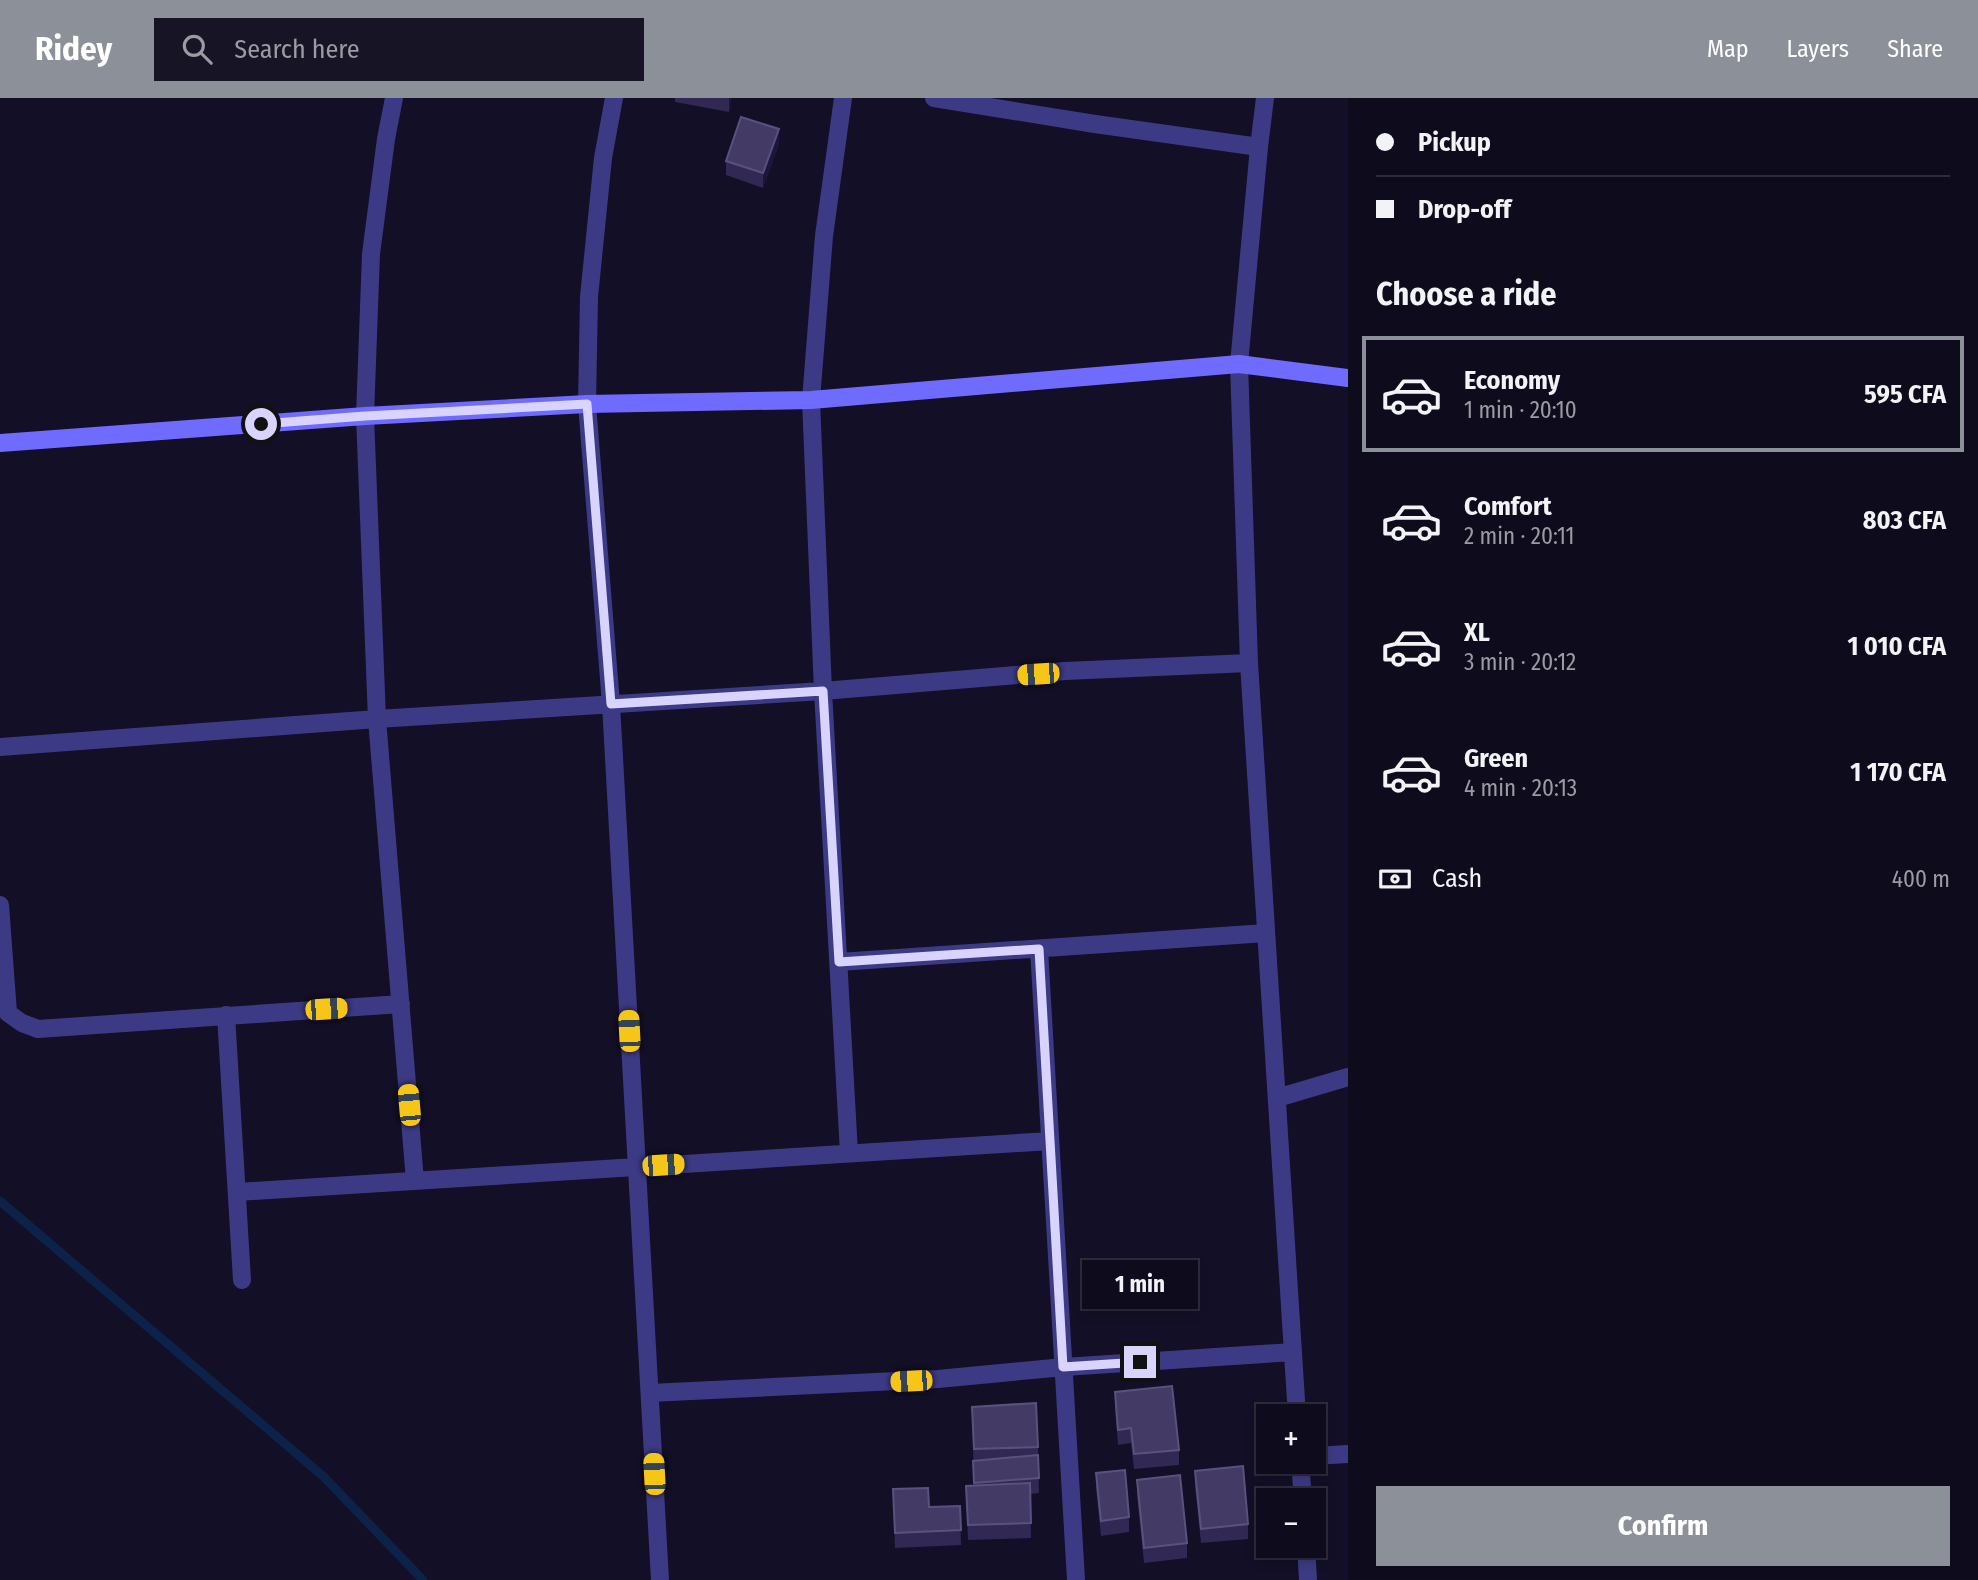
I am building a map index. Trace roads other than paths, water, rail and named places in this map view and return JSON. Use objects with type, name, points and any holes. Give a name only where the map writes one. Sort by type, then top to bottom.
[{"type":"main road","points":[[0,443],[365,416],[587,404],[811,400],[1238,364],[1348,378]]},
{"type":"street","points":[[394,98],[371,254],[365,416],[377,719],[415,1181]]},
{"type":"street","points":[[614,98],[603,158],[589,297],[587,404],[611,704],[660,1580]]},
{"type":"street","points":[[843,98],[824,236],[811,400],[823,691],[849,1153]]},
{"type":"street","points":[[934,98],[1259,147]]},
{"type":"street","points":[[1265,98],[1238,364],[1248,663],[1296,1404]]},
{"type":"street","points":[[0,747],[377,719],[823,691],[1065,671],[1248,663]]},
{"type":"street","points":[[0,905],[8,1013],[22,1023],[38,1029],[401,1004]]},
{"type":"street","points":[[839,962],[1266,933]]},
{"type":"street","points":[[1039,949],[1076,1580]]},
{"type":"street","points":[[226,1015],[242,1280]]},
{"type":"street","points":[[1277,1098],[1348,1077]]},
{"type":"street","points":[[237,1192],[1050,1141]]},
{"type":"street","points":[[650,1394],[937,1379],[1063,1367],[1293,1352]]},
{"type":"street","points":[[1326,1455],[1348,1454]]},
{"type":"street","points":[[1307,1558],[1308,1580]]},
{"type":"waterway","points":[[0,1201],[324,1477],[423,1580]]}]
